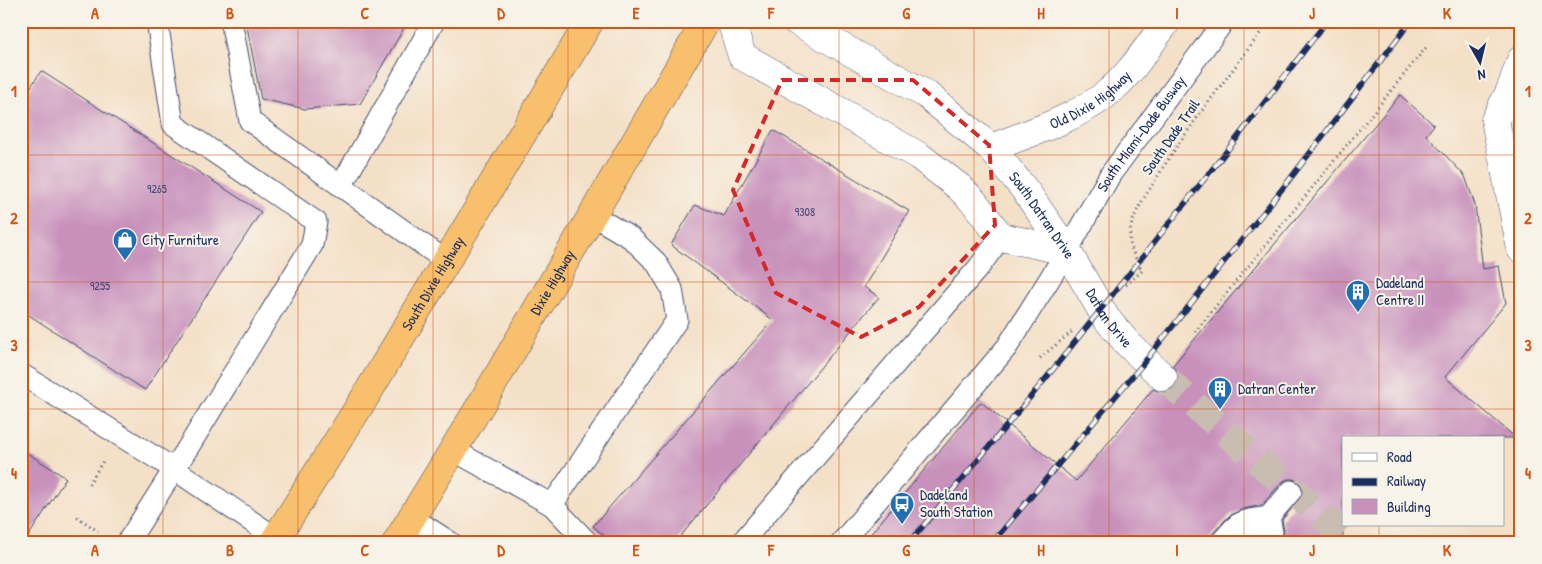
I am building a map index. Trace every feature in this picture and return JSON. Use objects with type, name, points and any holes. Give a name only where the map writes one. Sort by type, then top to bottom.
[{"type":"highway","name":"South Dixie Highway","points":[[274,541],[367,394],[590,21]]},
{"type":"highway","name":"Dixie Highway","points":[[396,543],[453,450],[706,21]]},
{"type":"street","points":[[731,21],[742,56],[919,156],[974,202],[1001,237]]},
{"type":"street","name":"South Datran Drive","points":[[796,21],[927,95],[991,148],[1025,190],[1067,251]]},
{"type":"street","name":"Old Dixie Highway","points":[[991,148],[1082,111],[1107,94],[1126,74],[1167,21]]},
{"type":"street","points":[[1521,60],[1516,96],[1495,120],[1521,249]]},
{"type":"street","name":"South Datran Drive","points":[[1001,237],[1067,251]]},
{"type":"street","name":"Datran Drive","points":[[1067,251],[1106,318],[1128,344],[1163,377]]},
{"type":"lane","points":[[128,543],[312,245],[316,222],[173,124],[157,21]]},
{"type":"lane","points":[[232,21],[250,121],[446,261]]},
{"type":"lane","points":[[342,186],[434,21]]},
{"type":"lane","name":"South Miami-Dade Busway","points":[[841,543],[1007,347],[1067,251],[1110,175],[1224,21]]},
{"type":"lane","points":[[552,505],[677,320],[672,289],[656,262],[631,238],[592,215]]},
{"type":"lane","points":[[741,543],[966,282],[1001,237]]},
{"type":"lane","points":[[21,374],[174,469],[274,541]]},
{"type":"lane","points":[[453,450],[552,505],[588,543]]},
{"type":"lane","points":[[1246,543],[1291,491]]},
{"type":"lane","points":[[411,517],[452,543]]},
{"type":"lane","points":[[1221,543],[1236,524],[1269,517]]},
{"type":"lane","points":[[1269,517],[1272,532],[1269,543]]},
{"type":"path","name":"South Dade Trail","points":[[1137,275],[1142,271],[1130,246],[1130,232],[1140,204],[1175,148],[1269,21]]},
{"type":"path","points":[[1195,332],[1428,45]]},
{"type":"path","points":[[89,484],[107,455]]},
{"type":"path","points":[[77,517],[104,536]]},
{"type":"highlighted area","points":[[782,80],[913,80],[989,145],[995,225],[919,307],[861,337],[776,293],[733,190]]},
{"type":"building","points":[[246,21],[408,21],[360,104],[305,109],[261,99]]},
{"type":"building","name":"City Furniture","points":[[41,71],[261,212],[145,390],[21,310],[21,102]]},
{"type":"building","points":[[1400,95],[1434,125],[1426,135],[1465,176],[1475,205],[1483,269],[1499,266],[1506,303],[1445,377],[1516,438],[1504,438],[1504,436],[1342,436],[1343,543],[1282,543],[1284,530],[1282,520],[1303,493],[1303,487],[1300,482],[1287,479],[1282,482],[1262,505],[1243,509],[1230,515],[1211,535],[1209,543],[863,543],[981,402],[1076,481],[1153,389],[1167,392],[1175,387],[1178,373],[1173,365]]},
{"type":"building","points":[[773,130],[909,211],[864,287],[879,297],[675,543],[613,543],[593,526],[773,320],[671,245],[695,205],[724,216]]},
{"type":"building","points":[[21,449],[66,478],[24,543],[21,543]]},
{"type":"tunnel","points":[[1163,377],[1352,543]]},
{"type":"railway","points":[[909,543],[1047,377],[1237,138],[1327,21]]},
{"type":"railway","points":[[992,543],[1142,365],[1290,179],[1411,21]]},
{"type":"place","name":"City Furniture","points":[[125,261]]},
{"type":"place","name":"Dadeland Centre II","points":[[1358,313]]},
{"type":"place","name":"Datran Center","points":[[1220,410]]},
{"type":"place","name":"Dadeland South Station","points":[[902,525]]}]
